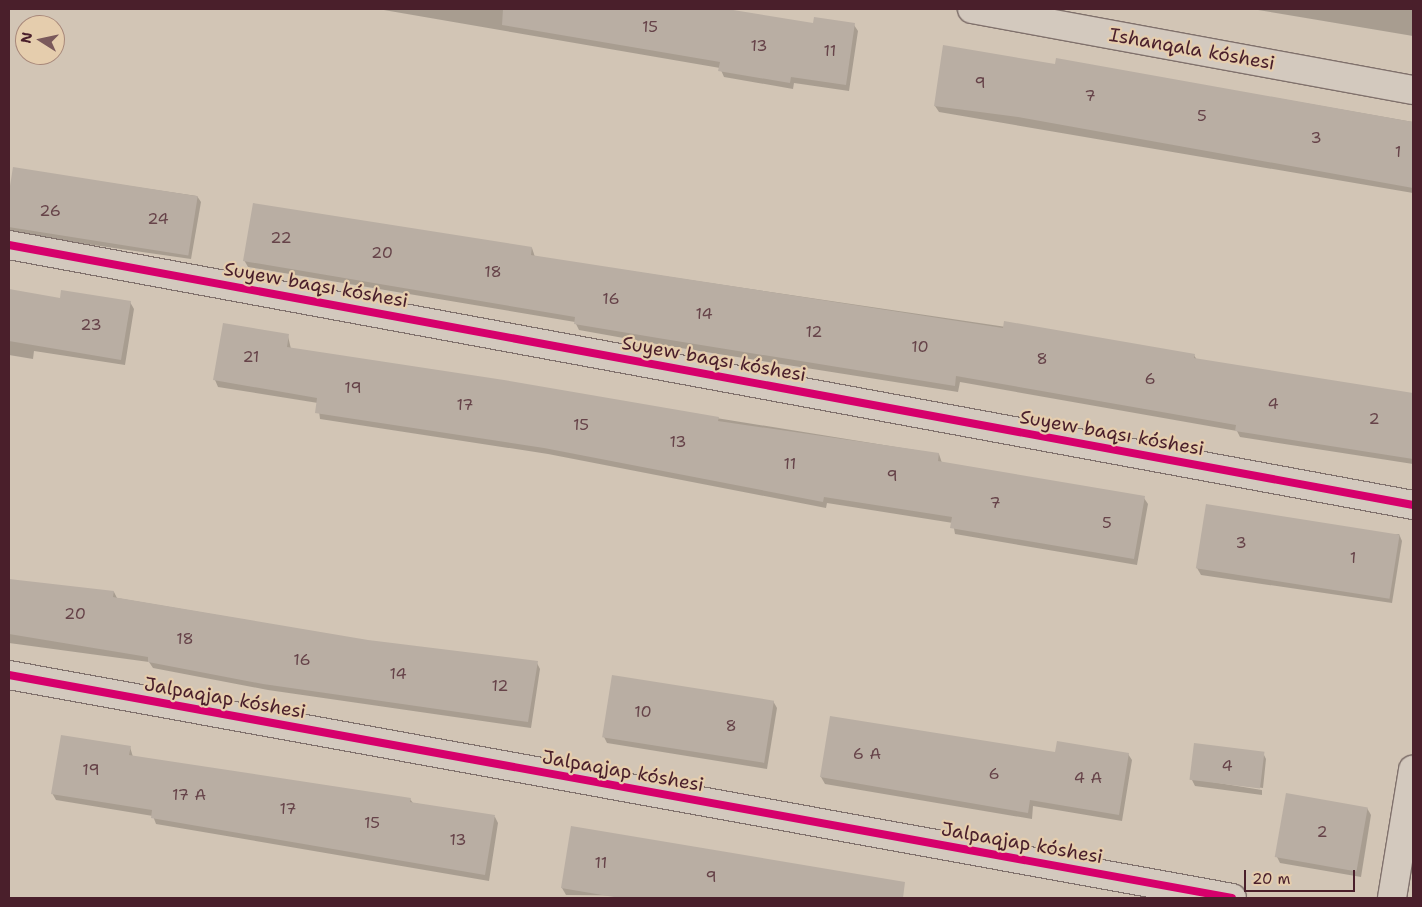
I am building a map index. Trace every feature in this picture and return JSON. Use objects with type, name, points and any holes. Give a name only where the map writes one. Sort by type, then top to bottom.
[{"type":"street","name":"Ishanqala kóshesi","points":[[972,9],[1413,90]]},
{"type":"street","name":"Suyew baqsı kóshesi","points":[[9,245],[1413,505]]},
{"type":"street","name":"Jalpaqjap kóshesi","points":[[9,675],[1232,898]]},
{"type":"street","points":[[1392,898],[1413,770]]},
{"type":"building","points":[[503,9],[727,9],[813,23],[814,17],[855,23],[846,85],[791,77],[790,83],[718,71],[720,62],[502,25]]},
{"type":"building","points":[[943,45],[1055,64],[1056,58],[1413,122],[1413,188],[1018,117],[934,106]]},
{"type":"building","points":[[13,167],[198,196],[188,256],[9,227],[9,192]]},
{"type":"building","points":[[253,203],[532,247],[531,255],[1003,328],[1004,321],[1195,354],[1194,358],[1413,393],[1413,459],[1235,431],[1236,425],[956,376],[955,386],[574,324],[575,317],[243,261]]},
{"type":"building","points":[[9,289],[60,298],[61,290],[131,301],[121,360],[9,341]]},
{"type":"building","points":[[223,323],[289,334],[287,347],[504,380],[719,417],[718,421],[939,453],[938,461],[1145,496],[1134,559],[950,528],[952,517],[824,497],[823,502],[544,448],[315,413],[317,398],[213,380]]},
{"type":"building","points":[[1206,504],[1400,535],[1389,599],[1196,568]]},
{"type":"building","points":[[9,579],[114,591],[113,597],[368,640],[538,661],[528,722],[263,684],[148,662],[148,657],[9,634]]},
{"type":"building","points":[[612,675],[774,701],[764,763],[602,737]]},
{"type":"building","points":[[830,716],[1055,752],[1057,741],[1129,753],[1119,815],[1030,800],[1028,813],[820,777]]},
{"type":"building","points":[[61,735],[131,746],[129,755],[411,798],[410,802],[495,815],[485,875],[151,818],[152,810],[51,794]]},
{"type":"building","points":[[1194,743],[1264,752],[1260,788],[1189,780]]},
{"type":"building","points":[[1286,793],[1368,807],[1356,871],[1275,857]]},
{"type":"building","points":[[571,826],[905,882],[903,898],[620,898],[561,888]]},
{"type":"cycle path","points":[[9,245],[1413,505]]},
{"type":"cycle path","points":[[9,675],[1232,898]]}]
